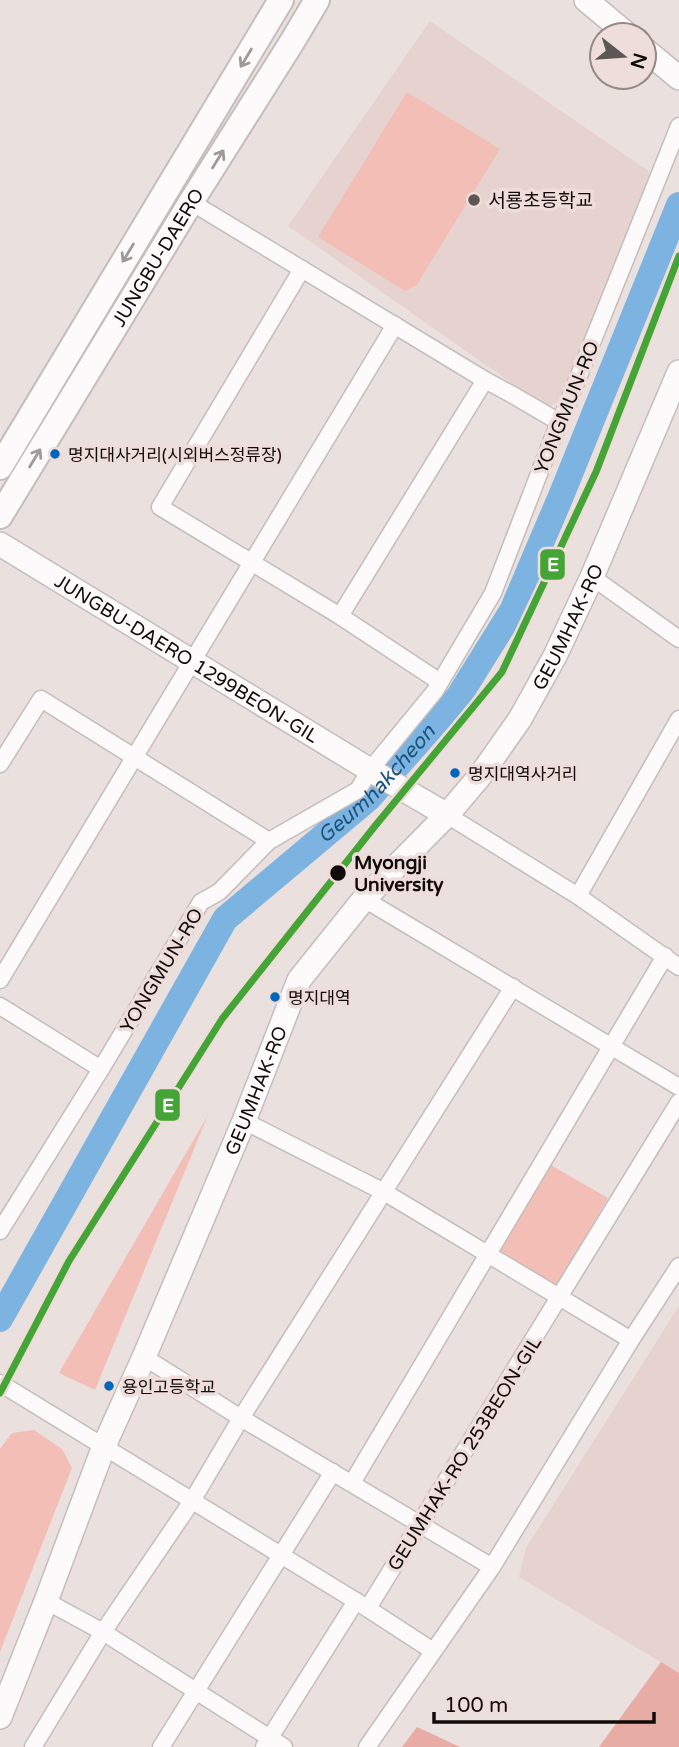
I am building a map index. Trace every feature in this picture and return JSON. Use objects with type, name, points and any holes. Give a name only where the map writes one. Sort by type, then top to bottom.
[{"type":"main road","name":"JUNGBU-DAERO","points":[[0,467],[281,0]]},
{"type":"main road","name":"JUNGBU-DAERO","points":[[0,516],[317,0]]},
{"type":"main road","points":[[586,0],[611,21]]},
{"type":"main road","points":[[658,61],[679,78]]},
{"type":"main road","name":"GEUMHAK-RO","points":[[0,1717],[104,1446],[244,1121],[299,980],[438,810],[481,776],[520,719],[555,656],[592,577],[679,372]]},
{"type":"main road","name":"JUNGBU-DAERO 1299BEON-GIL","points":[[0,544],[438,810]]},
{"type":"street","name":"YONGMUN-RO","points":[[0,1231],[201,902],[219,892],[270,841],[358,790],[435,691],[493,593],[679,126]]},
{"type":"street","points":[[191,202],[559,422]]},
{"type":"street","points":[[302,269],[160,507],[340,616],[440,682]]},
{"type":"street","points":[[0,980],[395,325]]},
{"type":"street","points":[[340,616],[485,380]]},
{"type":"street","points":[[592,577],[679,639]]},
{"type":"street","points":[[0,764],[41,699],[270,841]]},
{"type":"street","points":[[578,896],[679,719]]},
{"type":"street","points":[[438,810],[578,896],[679,967]]},
{"type":"street","points":[[363,899],[679,1087]]},
{"type":"street","points":[[352,1483],[665,957]]},
{"type":"street","points":[[33,1747],[103,1632],[192,1501],[241,1418],[513,987]]},
{"type":"street","points":[[0,1006],[101,1069]]},
{"type":"street","name":"GEUMHAK-RO 253BEON-GIL","points":[[267,1742],[420,1524],[679,1102]]},
{"type":"street","points":[[244,1121],[384,1192],[631,1340]]},
{"type":"street","points":[[368,1747],[492,1567],[679,1266]]},
{"type":"street","points":[[144,1357],[241,1418],[492,1567]]},
{"type":"street","points":[[0,1383],[433,1651]]},
{"type":"street","points":[[161,1747],[333,1472]]},
{"type":"street","points":[[46,1601],[103,1632],[196,1691],[267,1742],[285,1747]]},
{"type":"shaded area","name":"서룡초등학교","points":[[430,21],[653,174],[563,399],[547,408],[288,226]]},
{"type":"shaded area","points":[[407,92],[500,149],[416,286],[405,291],[318,237]]},
{"type":"shaded area","points":[[208,1115],[95,1390],[59,1373]]},
{"type":"shaded area","points":[[549,1164],[608,1198],[557,1287],[498,1253]]},
{"type":"shaded area","points":[[679,1306],[679,1673],[519,1577],[526,1548]]},
{"type":"shaded area","points":[[34,1430],[62,1449],[72,1468],[0,1652],[0,1449],[12,1433]]},
{"type":"shaded area","points":[[661,1662],[679,1673],[679,1747],[599,1747]]},
{"type":"shaded area","points":[[417,1727],[460,1747],[402,1747]]},
{"type":"waterway","name":"Geumhakcheon","points":[[0,1319],[225,919],[369,798],[459,696],[512,611],[679,205]]},
{"type":"transit line","name":"E","points":[[0,1393],[69,1261],[222,1019],[375,826],[502,672],[596,472],[679,256]]},
{"type":"place","name":"서룡초등학교","points":[[474,200]]},
{"type":"place","name":"명지대사거리(시외버스정류장)","points":[[55,454]]},
{"type":"place","name":"명지대역사거리","points":[[455,773]]},
{"type":"place","name":"Myongji University","points":[[338,873]]},
{"type":"place","name":"명지대역","points":[[275,997]]},
{"type":"place","name":"용인고등학교","points":[[109,1386]]}]
